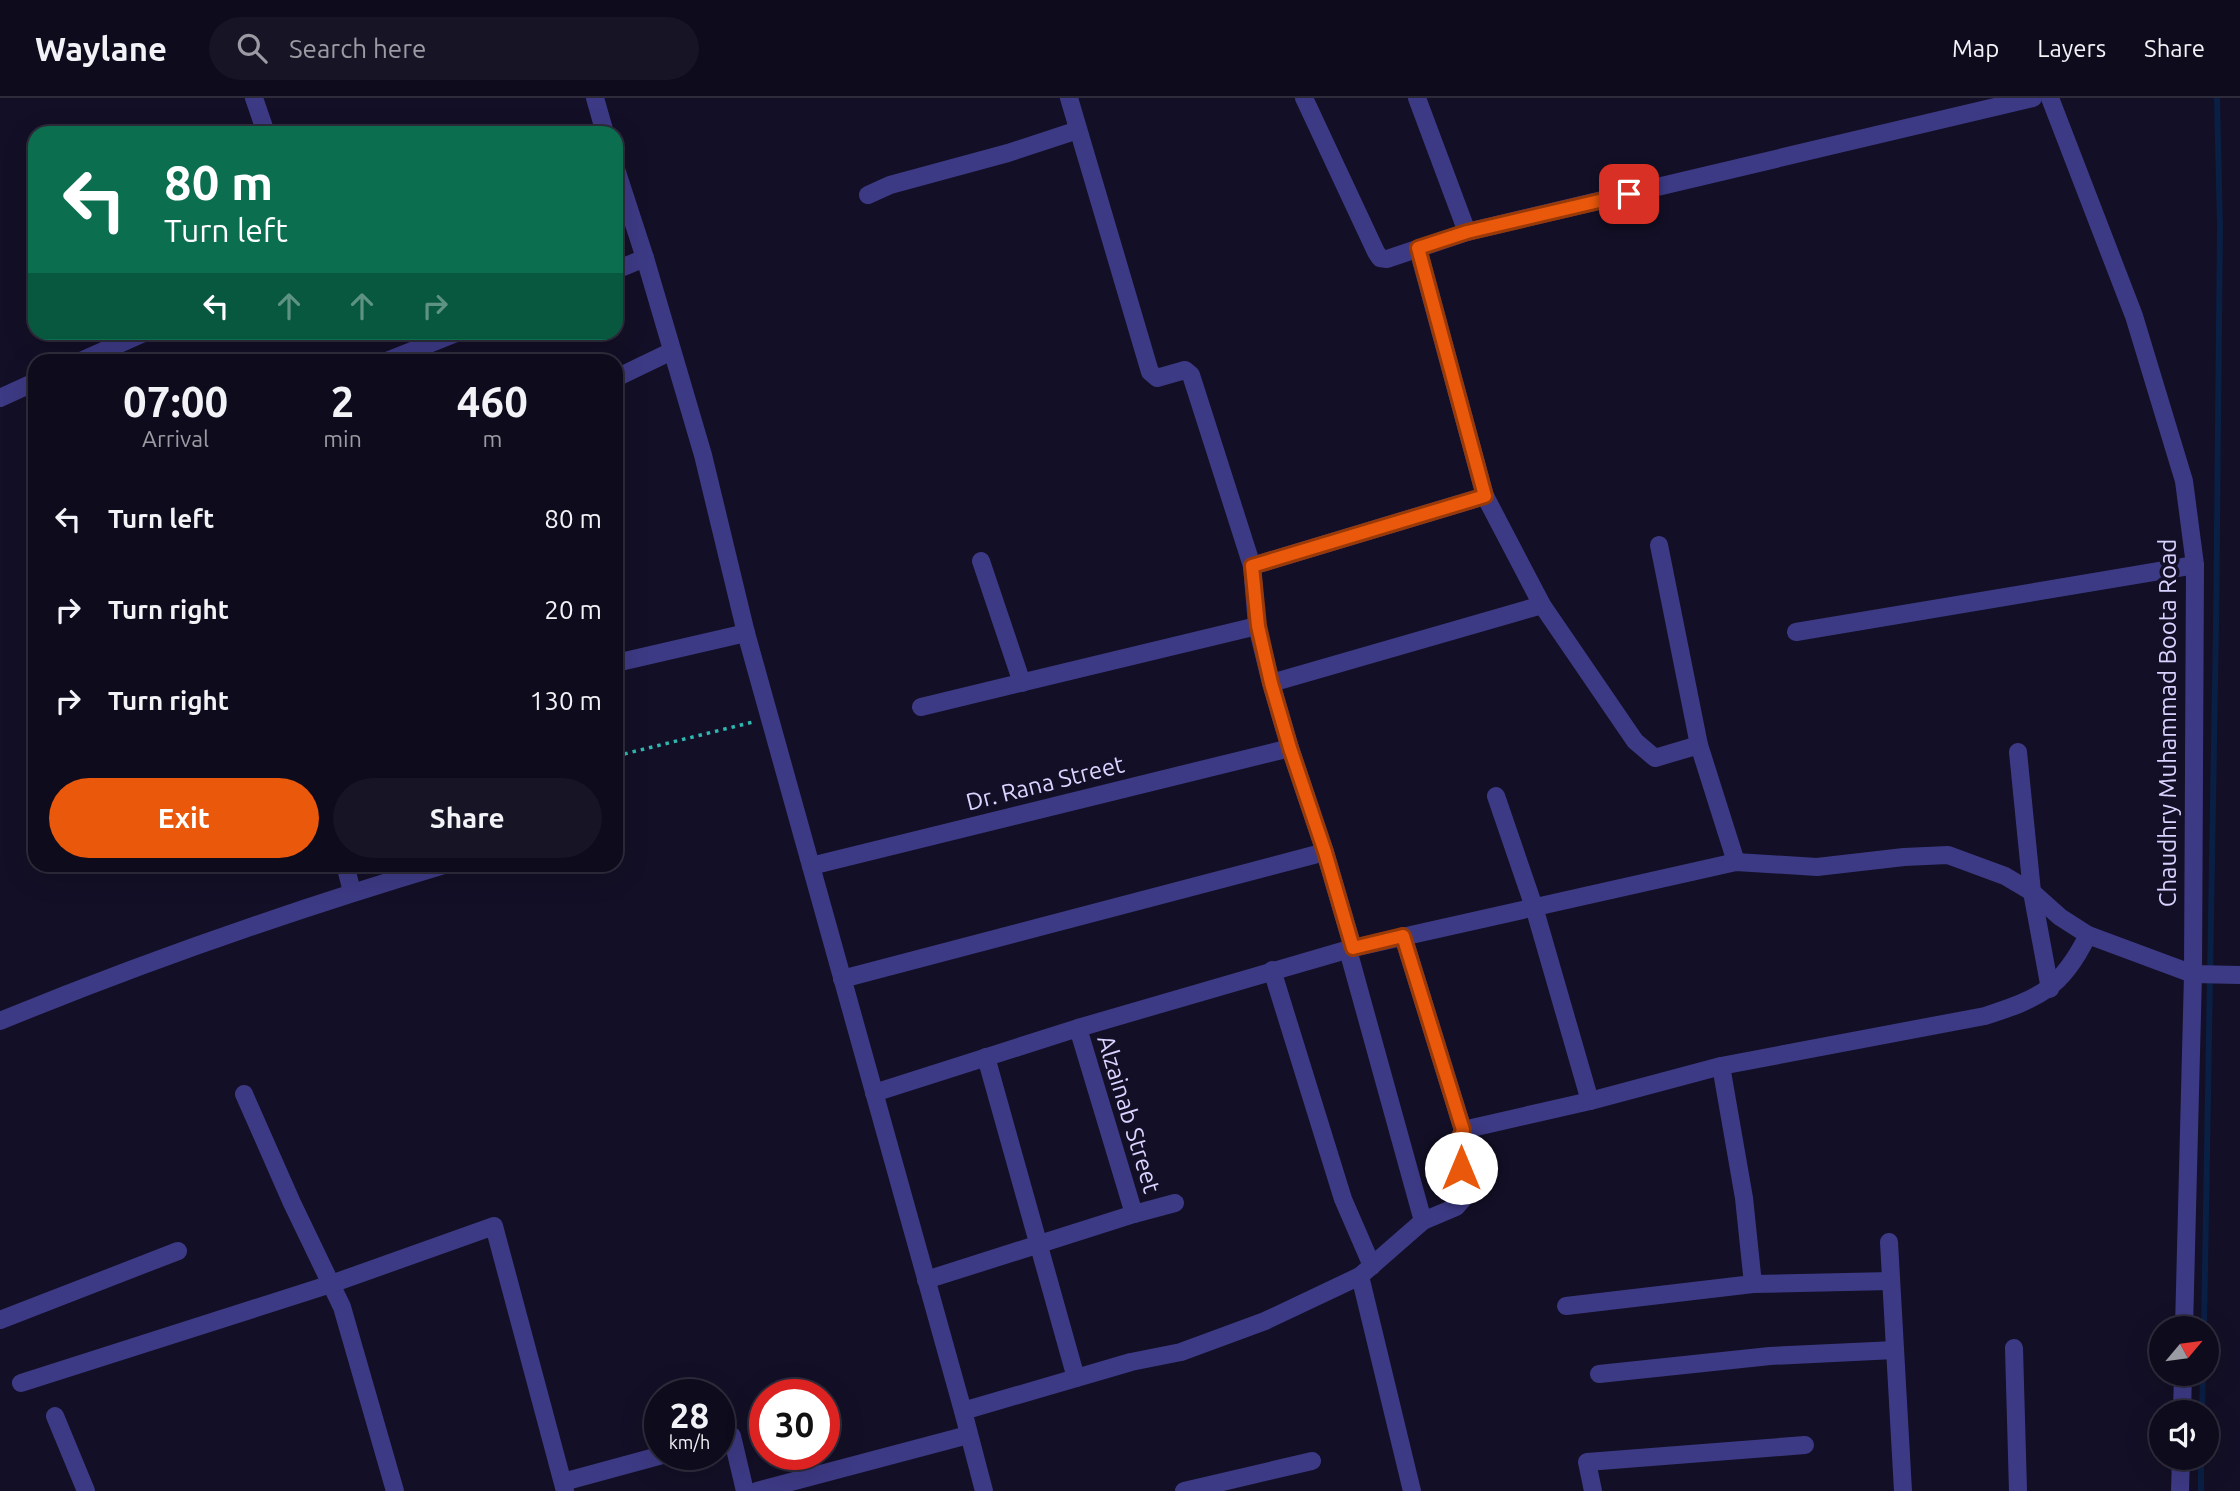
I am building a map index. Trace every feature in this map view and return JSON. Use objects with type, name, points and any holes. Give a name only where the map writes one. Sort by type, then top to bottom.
[{"type":"street","points":[[254,98],[264,126]]},
{"type":"street","points":[[595,98],[603,126]]},
{"type":"street","points":[[1069,98],[1150,372],[1157,379],[1185,370],[1191,375],[1252,566],[1258,626],[1271,683],[1325,852],[1423,1221]]},
{"type":"street","points":[[1304,98],[1376,252],[1380,258],[1387,259],[1467,232],[2033,98]]},
{"type":"street","points":[[1417,98],[1467,232]]},
{"type":"street","name":"Chaudhry Muhammad Boota Road","points":[[2050,98],[2134,316],[2184,481],[2195,565],[2193,974],[2184,1316]]},
{"type":"street","points":[[868,195],[890,185],[1008,153],[1077,130]]},
{"type":"street","points":[[623,190],[703,455],[746,633],[984,1491]]},
{"type":"street","points":[[1418,248],[1485,496],[1542,605],[1635,741],[1655,758],[1699,745]]},
{"type":"street","points":[[623,267],[645,258]]},
{"type":"street","points":[[96,354],[128,340]]},
{"type":"street","points":[[404,354],[439,340]]},
{"type":"street","points":[[623,375],[672,351]]},
{"type":"street","points":[[0,398],[28,385]]},
{"type":"street","points":[[1252,566],[1485,496]]},
{"type":"street","points":[[1659,545],[1699,745],[1737,862]]},
{"type":"street","points":[[981,561],[1022,683]]},
{"type":"street","points":[[1796,632],[2195,565]]},
{"type":"street","points":[[1271,683],[1542,605]]},
{"type":"street","points":[[921,707],[1258,626]]},
{"type":"street","points":[[623,661],[746,633]]},
{"type":"street","name":"Dr. Rana Street","points":[[811,866],[1290,748]]},
{"type":"street","points":[[2018,752],[2032,892],[2050,989]]},
{"type":"street","points":[[1496,796],[1534,907],[1590,1101]]},
{"type":"street","points":[[842,979],[1325,852]]},
{"type":"street","points":[[874,1094],[1078,1028],[1350,949],[1737,862],[1817,867],[1948,855],[2005,876],[2032,892],[2060,917],[2088,935],[2193,974],[2235,974]]},
{"type":"street","points":[[347,872],[352,892]]},
{"type":"street","points":[[0,1021],[182,952],[352,892],[420,872]]},
{"type":"street","points":[[1463,1130],[1590,1101],[1721,1066],[1985,1016],[2022,1004],[2050,989],[2075,962],[2088,935]]},
{"type":"street","points":[[963,1411],[1131,1362],[1181,1352],[1265,1321],[1366,1271],[1423,1221],[1456,1207],[1463,1199],[1460,1137],[1463,1130],[1403,936]]},
{"type":"street","points":[[1272,970],[1366,1271],[1412,1491]]},
{"type":"street","name":"Alzainab Street","points":[[1078,1028],[1134,1214]]},
{"type":"street","points":[[986,1057],[1076,1378]]},
{"type":"street","points":[[1721,1066],[1744,1198],[1753,1284]]},
{"type":"street","points":[[244,1094],[342,1307],[395,1491]]},
{"type":"street","points":[[926,1280],[1175,1203]]},
{"type":"street","points":[[21,1383],[331,1284],[494,1226],[564,1487],[644,1461]]},
{"type":"street","points":[[1889,1242],[1903,1491]]},
{"type":"street","points":[[0,1320],[178,1251]]},
{"type":"street","points":[[1566,1306],[1753,1284],[1891,1281]]},
{"type":"street","points":[[2014,1348],[2018,1491]]},
{"type":"street","points":[[1599,1374],[1770,1356],[1895,1350]]},
{"type":"street","points":[[55,1416],[86,1491]]},
{"type":"street","points":[[757,1491],[792,1486],[968,1435]]},
{"type":"street","points":[[1593,1491],[1587,1462],[1805,1445]]},
{"type":"street","points":[[735,1449],[745,1491]]},
{"type":"street","points":[[1184,1491],[1312,1461]]},
{"type":"street","points":[[2180,1491],[2181,1470]]},
{"type":"path","points":[[623,754],[770,718]]},
{"type":"waterway","points":[[2204,1316],[2216,627],[2220,227],[2217,98]]},
{"type":"waterway","points":[[2202,1400],[2203,1386]]},
{"type":"waterway","points":[[2201,1470],[2201,1491]]},
{"type":"route","points":[[1461,1168],[1460,1137],[1463,1130],[1403,936],[1353,948],[1271,683],[1258,626],[1252,566],[1485,496],[1418,248],[1467,232],[1629,194]]}]
